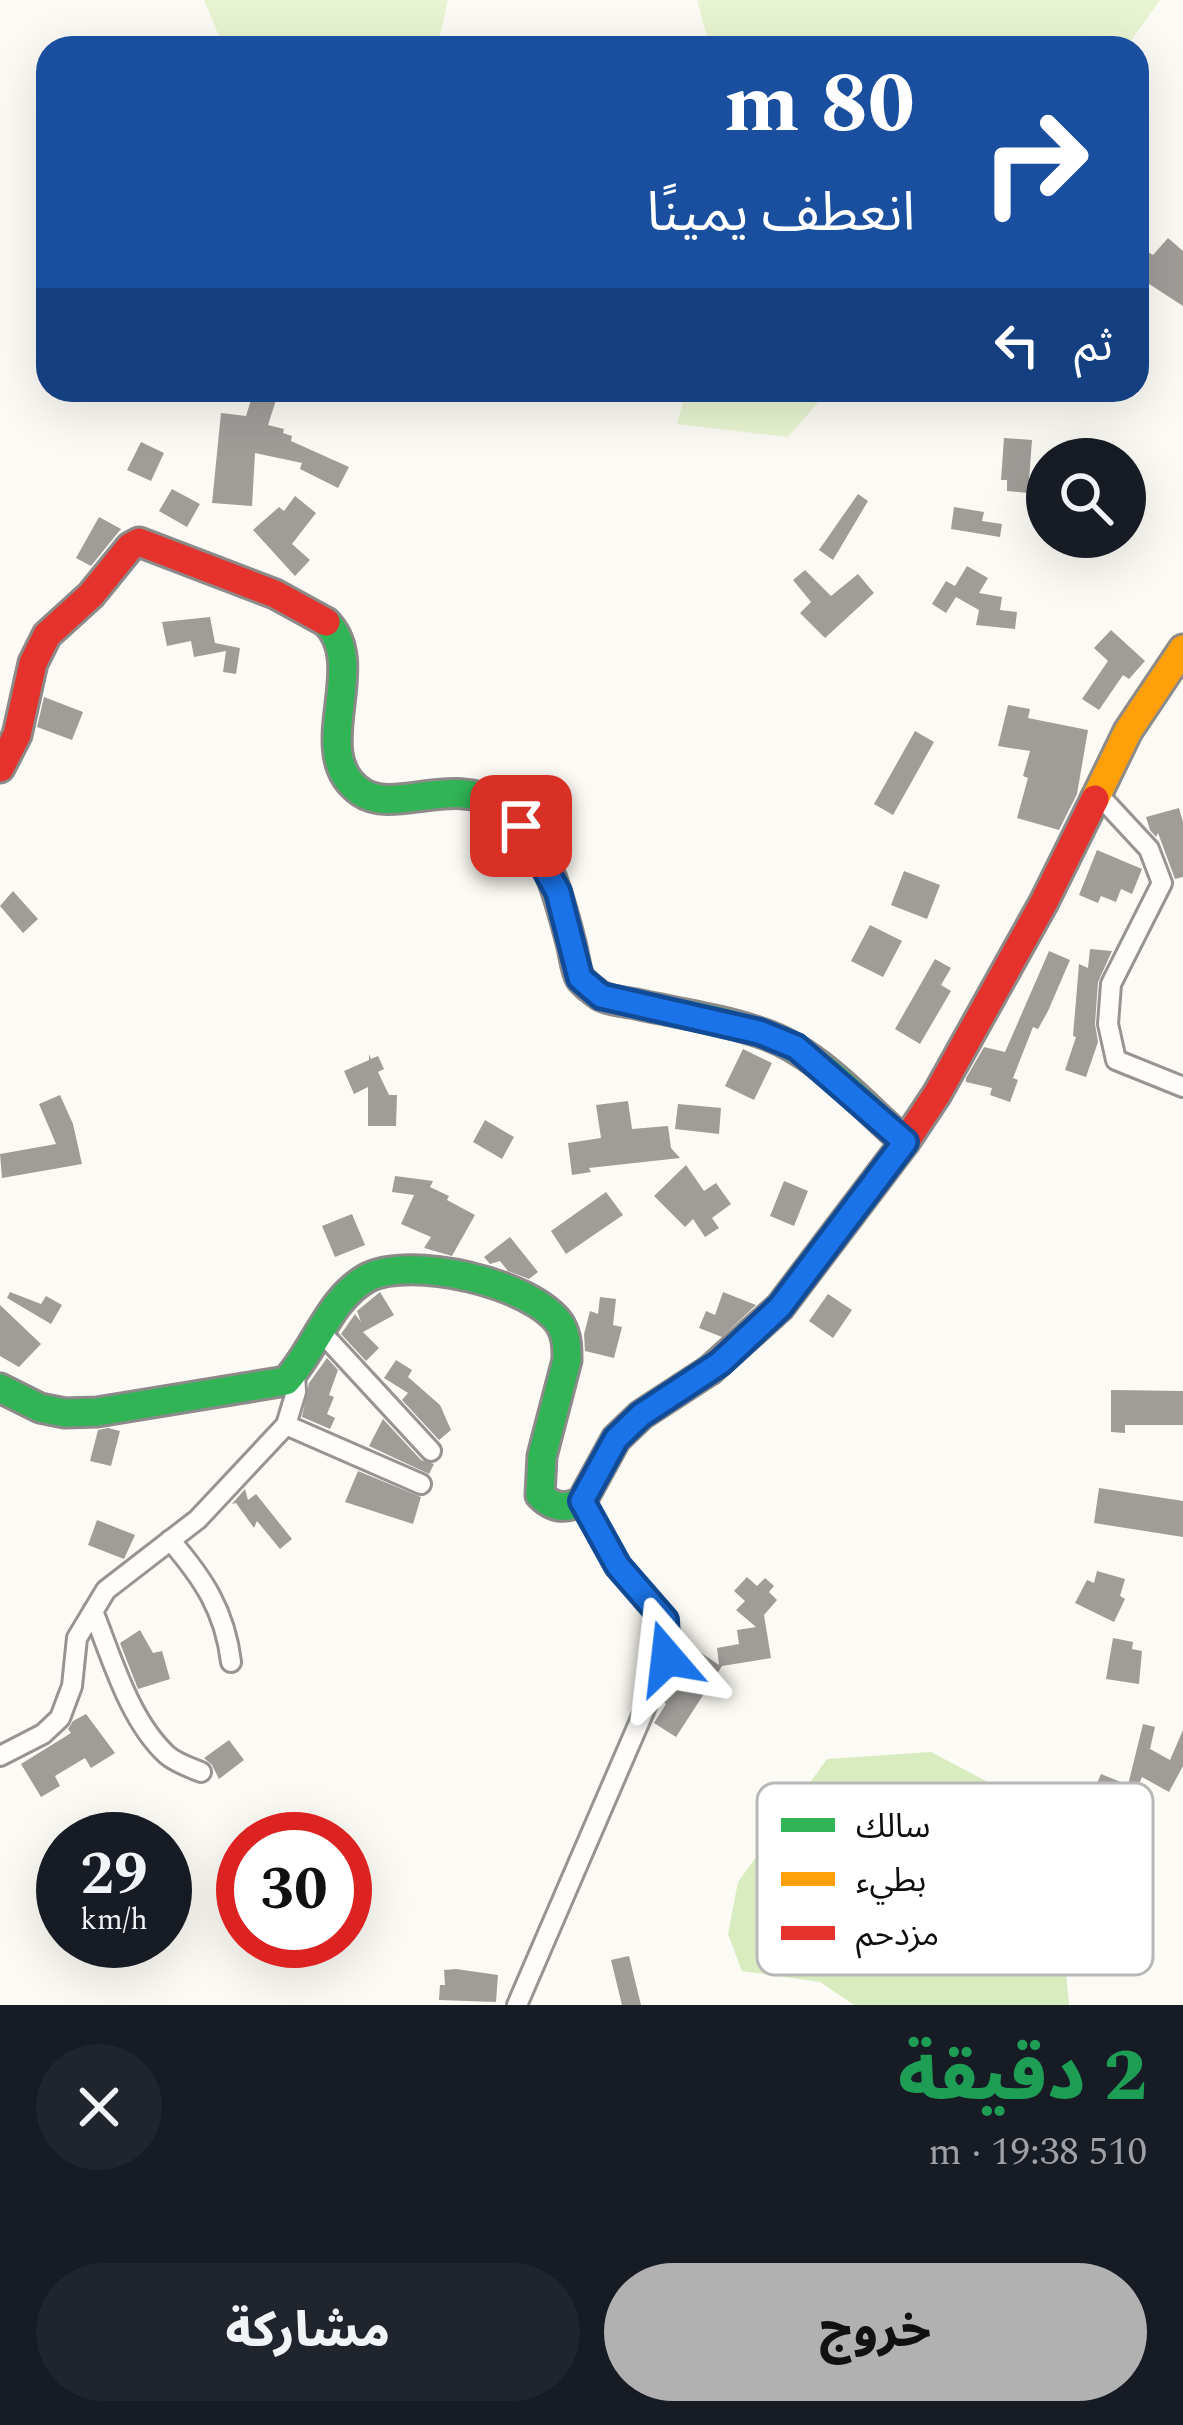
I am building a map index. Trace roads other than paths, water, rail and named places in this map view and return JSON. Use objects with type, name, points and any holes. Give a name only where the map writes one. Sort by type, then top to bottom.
[{"type":"street","points":[[0,768],[16,735],[33,663],[46,635],[91,596],[130,547],[140,542],[150,545],[314,610],[340,640],[340,755],[346,776],[359,791],[377,797],[450,791],[502,806],[540,854],[558,892],[580,978],[587,987],[601,996],[759,1032],[796,1047],[905,1142]]},
{"type":"street","points":[[0,1388],[40,1408],[64,1413],[97,1412],[286,1381],[305,1364],[351,1290],[374,1274],[434,1269],[541,1304],[559,1318],[567,1337],[566,1362],[543,1450],[540,1495],[561,1509],[582,1501],[616,1439],[641,1415],[720,1363],[780,1307],[905,1142],[937,1094],[1044,902],[1128,731],[1183,649]]},
{"type":"street","points":[[1096,793],[1149,849],[1162,883],[1111,984],[1108,1024],[1116,1060],[1183,1087]]},
{"type":"street","points":[[322,1333],[431,1450]]},
{"type":"street","points":[[0,1756],[43,1734],[60,1718],[72,1686],[77,1638],[106,1590],[198,1519],[286,1425],[296,1392],[295,1373]]},
{"type":"street","points":[[286,1425],[421,1484]]},
{"type":"street","points":[[517,2005],[667,1658],[665,1620],[618,1566],[582,1501]]},
{"type":"street","points":[[170,1540],[218,1606],[231,1662]]},
{"type":"street","points":[[93,1612],[130,1701],[155,1742],[170,1759],[201,1772]]}]
